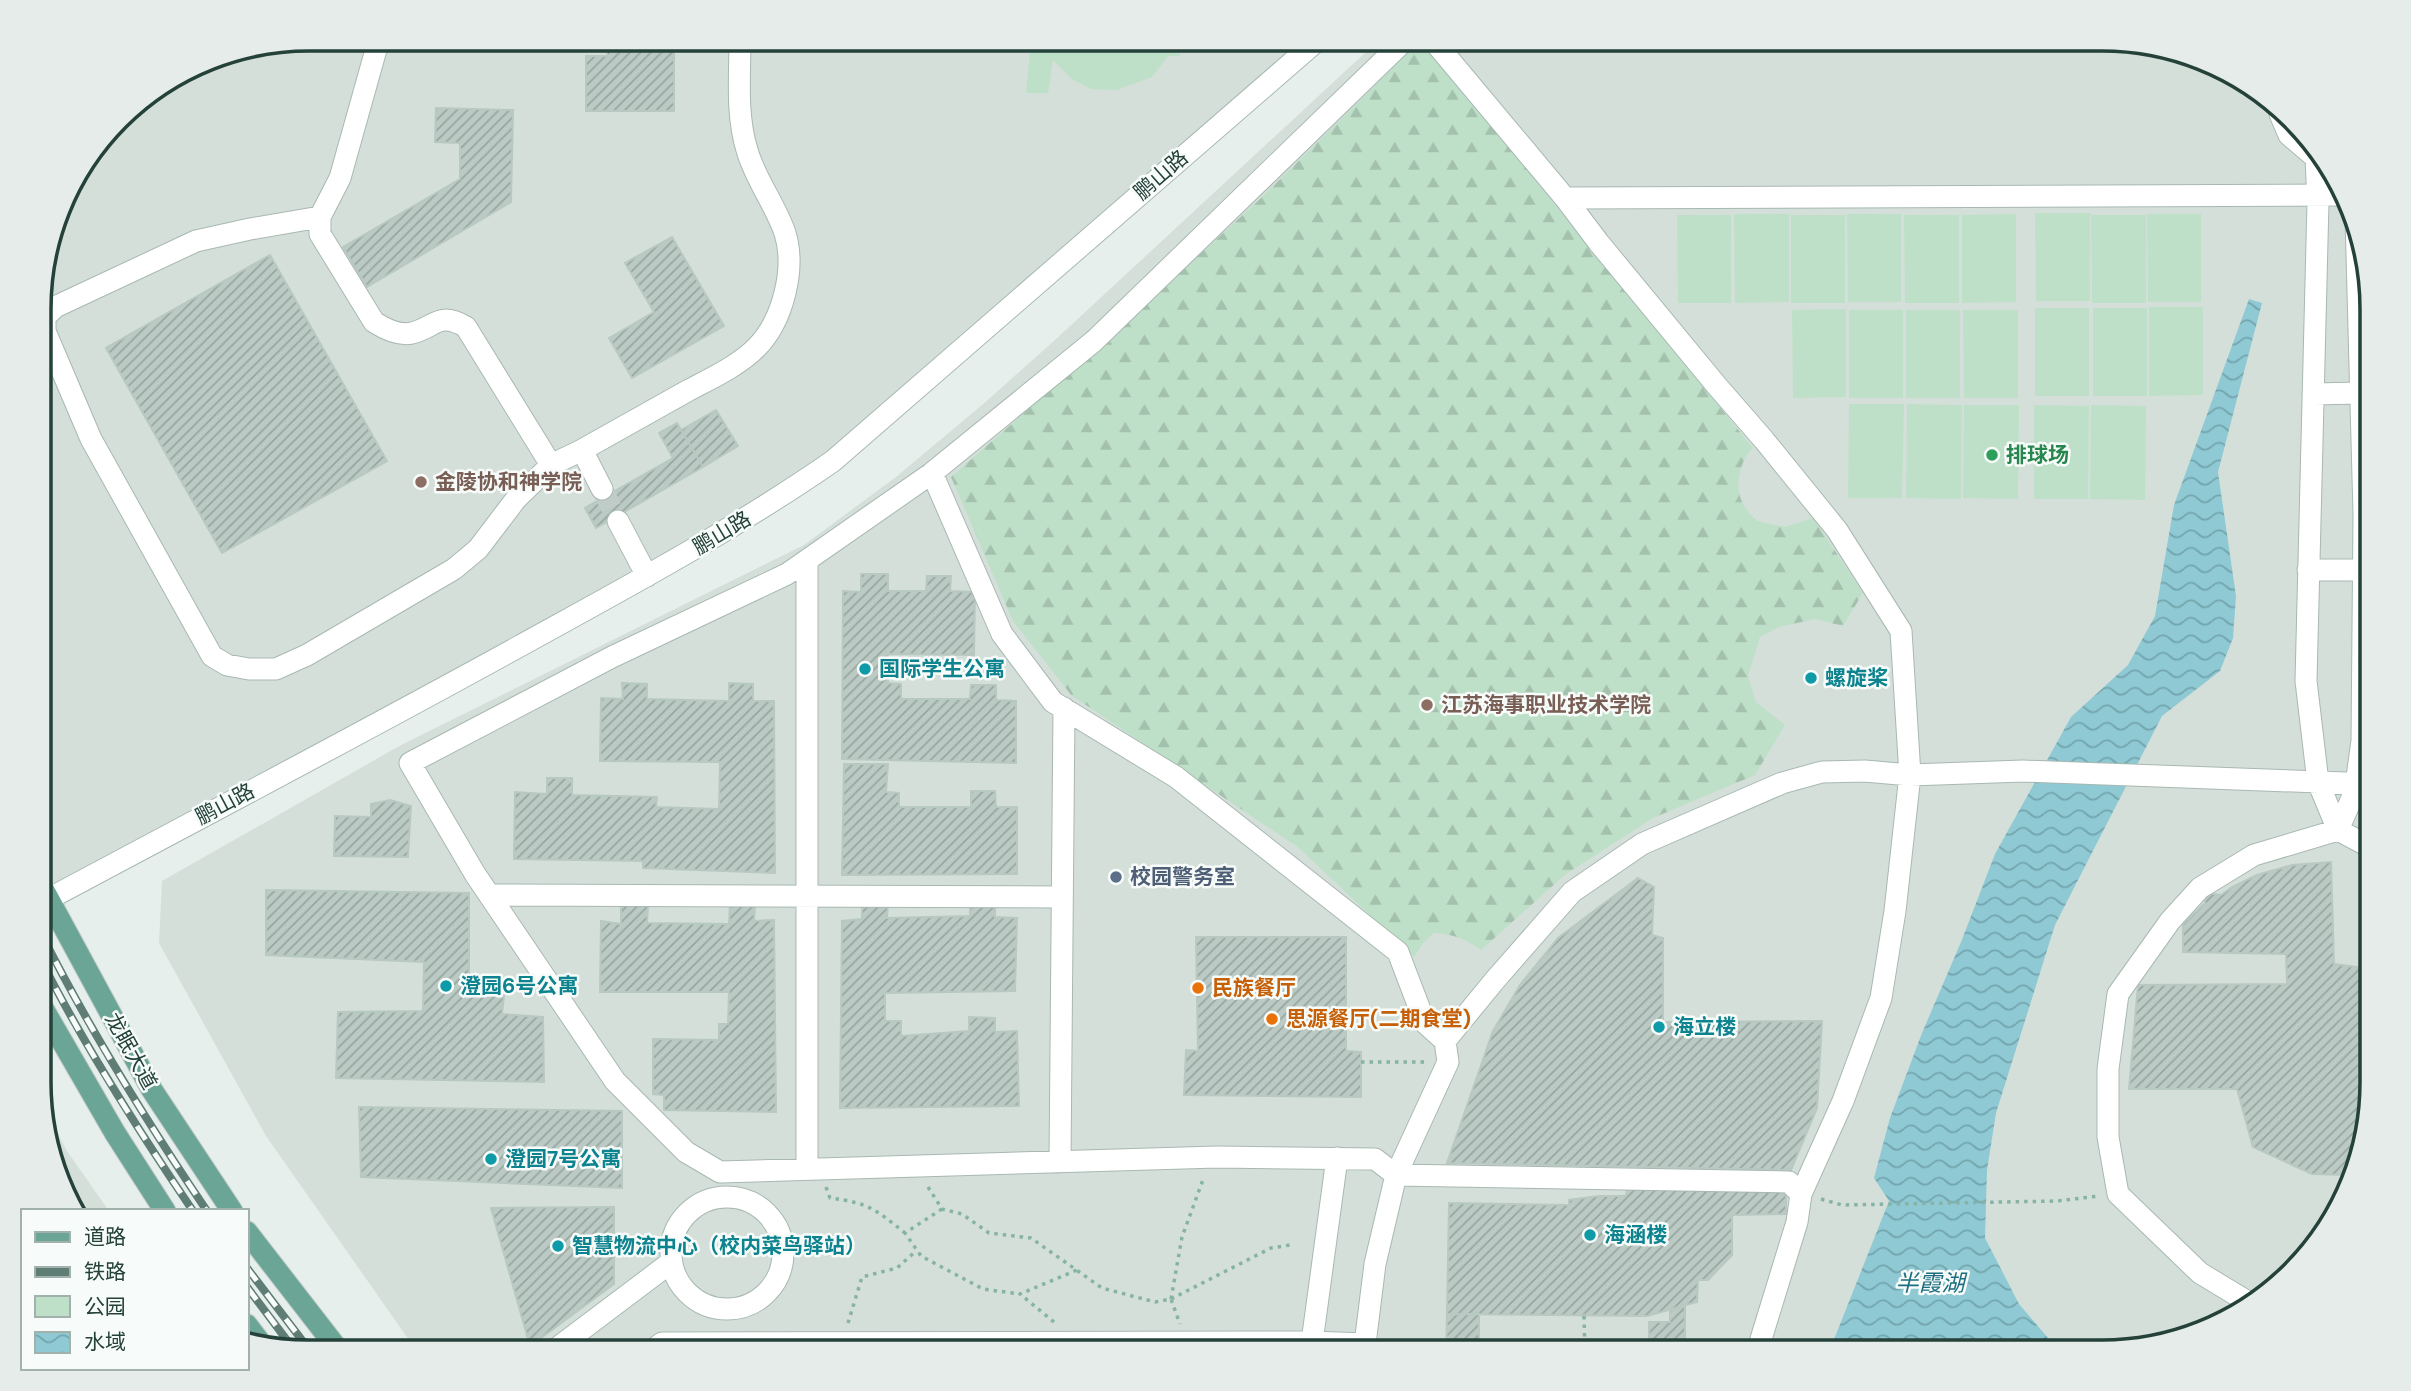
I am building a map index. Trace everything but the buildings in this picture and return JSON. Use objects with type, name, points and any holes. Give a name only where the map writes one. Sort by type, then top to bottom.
[{"type":"main road","name":"龙眠大道","points":[[51,909],[152,1090],[231,1209]]},
{"type":"main road","points":[[51,1022],[115,1133],[165,1209]]},
{"type":"main road","points":[[248,1233],[331,1340]]},
{"type":"street","points":[[375,51],[340,177],[320,217],[320,234],[374,322],[387,330],[411,334],[432,323],[453,320],[466,327],[551,465]]},
{"type":"street","points":[[51,343],[91,439],[212,656],[226,665],[249,669],[276,669],[307,655],[454,569],[478,549],[516,499],[551,465],[721,373],[757,348],[772,326],[783,298],[790,264],[785,233],[746,149],[740,113],[740,51]]},
{"type":"street","name":"鹏山路","points":[[51,891],[647,576],[772,503],[833,461],[1304,51]]},
{"type":"street","points":[[1393,51],[1094,341],[932,473],[787,574],[612,657],[410,763],[489,895],[615,1081],[687,1152],[720,1172],[1211,1157],[1375,1158],[1396,1175],[1789,1182],[1801,1194]]},
{"type":"street","points":[[1443,51],[1837,530],[1901,631],[1910,775],[1895,911],[1881,998],[1843,1101],[1801,1194],[1797,1222],[1760,1340]]},
{"type":"street","points":[[2284,125],[2288,135],[2299,143]]},
{"type":"street","points":[[2320,170],[2306,681],[2318,782],[2338,830],[2360,842]]},
{"type":"street","points":[[1565,198],[2334,195]]},
{"type":"street","points":[[51,311],[55,307],[196,242],[320,217]]},
{"type":"street","points":[[2313,394],[2360,393],[2357,270]]},
{"type":"street","points":[[582,450],[602,489]]},
{"type":"street","points":[[932,473],[1002,634],[1053,702],[1176,778],[1398,952],[1425,1023],[1447,1051]]},
{"type":"street","points":[[618,521],[647,576]]},
{"type":"street","points":[[807,560],[807,896],[813,1168]]},
{"type":"street","points":[[2308,570],[2360,570]]},
{"type":"street","points":[[1060,1161],[1063,708]]},
{"type":"street","points":[[1370,1340],[1375,1264],[1396,1175],[1447,1051],[1494,980],[1572,892],[1642,844],[1782,783],[1822,772],[1864,771],[1910,775],[2023,771],[2360,783]]},
{"type":"street","points":[[2243,1299],[2200,1273],[2118,1194],[2108,1137],[2108,1069],[2118,994],[2170,920],[2200,888],[2255,855],[2338,830],[2360,787]]},
{"type":"street","points":[[489,895],[1062,897]]},
{"type":"street","points":[[1312,1340],[1337,1158]]},
{"type":"street","points":[[718,1197],[720,1172]]},
{"type":"street","points":[[718,1197],[736,1197],[753,1203],[767,1213],[778,1228],[783,1245],[783,1265],[776,1283],[763,1297],[745,1307],[726,1310],[707,1306],[690,1296],[677,1282],[670,1263],[670,1245],[676,1228],[686,1213],[701,1203],[718,1197]]},
{"type":"street","points":[[568,1340],[670,1263]]},
{"type":"street","points":[[726,1310],[726,1340]]},
{"type":"path","points":[[1361,1062],[1447,1051]]},
{"type":"path","points":[[1186,1340],[1171,1299],[1182,1237],[1211,1157]]},
{"type":"path","points":[[915,1166],[942,1209],[962,1214],[989,1233],[1031,1238],[1102,1288],[1155,1302],[1171,1299],[1271,1248],[1290,1245]]},
{"type":"path","points":[[813,1168],[830,1198],[860,1202],[880,1213],[905,1233],[921,1256],[983,1289],[1020,1294],[1077,1270]]},
{"type":"path","points":[[1801,1194],[1842,1205],[2057,1201],[2118,1194]]},
{"type":"path","points":[[905,1233],[942,1209]]},
{"type":"path","points":[[847,1329],[862,1277],[897,1268],[916,1251]]},
{"type":"path","points":[[1020,1294],[1072,1340]]},
{"type":"path","points":[[1584,1317],[1585,1340]]},
{"type":"shaded area","name":"金陵协和神学院","points":[[292,51],[1305,51],[833,461],[51,898],[53,275],[64,226],[94,165],[126,126],[180,85],[226,64]]},
{"type":"shaded area","name":"江苏海事职业技术学院","points":[[1367,51],[2119,51],[2185,64],[2246,94],[2285,126],[2326,180],[2347,226],[2360,292],[2360,1099],[2347,1165],[2317,1226],[2285,1265],[2231,1306],[2185,1327],[2119,1340],[409,1340],[266,1136],[159,943],[162,881],[401,745],[804,545],[896,477],[1055,340]]},
{"type":"shaded area","points":[[55,1130],[108,1209],[84,1209],[64,1165]]},
{"type":"green space","points":[[1030,51],[1181,51],[1180,56],[1168,56],[1152,77],[1117,90],[1091,89],[1073,80],[1053,60],[1048,93],[1026,93]]},
{"type":"green space","points":[[1410,51],[1430,51],[1753,448],[1742,466],[1739,480],[1740,495],[1747,510],[1757,521],[1785,527],[1813,518],[1863,593],[1843,626],[1815,619],[1779,627],[1760,637],[1748,676],[1756,702],[1785,725],[1755,775],[1653,818],[1566,874],[1481,950],[1459,938],[1434,933],[1414,957],[1299,848],[1071,695],[1013,621],[951,477],[1087,358],[1258,201]]},
{"type":"green space","points":[[2035,213],[2090,213],[2090,301],[2036,301]]},
{"type":"green space","points":[[1734,214],[1789,214],[1789,302],[1735,303]]},
{"type":"green space","points":[[1847,214],[1901,214],[1901,302],[1848,302]]},
{"type":"green space","points":[[2016,214],[2016,302],[1962,303],[1962,215]]},
{"type":"green space","points":[[2147,214],[2201,214],[2201,302],[2148,302]]},
{"type":"green space","points":[[1677,215],[1731,215],[1731,303],[1678,303]]},
{"type":"green space","points":[[1791,215],[1845,215],[1845,303],[1791,303]]},
{"type":"green space","points":[[1904,215],[1959,215],[1959,303],[1905,303]]},
{"type":"green space","points":[[2091,215],[2146,215],[2146,303],[2092,303]]},
{"type":"green space","points":[[2149,307],[2203,307],[2203,395],[2149,396]]},
{"type":"green space","points":[[2035,308],[2089,308],[2089,396],[2035,396]]},
{"type":"green space","points":[[2093,308],[2147,308],[2147,396],[2093,396]]},
{"type":"green space","points":[[1846,309],[1846,397],[1793,398],[1792,310]]},
{"type":"green space","points":[[1849,310],[1903,310],[1903,398],[1849,398]]},
{"type":"green space","points":[[1906,310],[1960,310],[1960,398],[1906,398]]},
{"type":"green space","points":[[1963,310],[2018,310],[2018,398],[1964,398]]},
{"type":"green space","points":[[1849,404],[1904,404],[1902,498],[1848,498]]},
{"type":"green space","points":[[1907,404],[1962,405],[1961,499],[1906,498]]},
{"type":"green space","points":[[1964,405],[2019,405],[2018,499],[1963,498]]},
{"type":"green space","points":[[2034,405],[2089,406],[2088,499],[2034,499]]},
{"type":"green space","points":[[2091,405],[2146,406],[2145,500],[2090,499]]},
{"type":"water","name":"半霞湖","points":[[2249,299],[2262,303],[2218,472],[2236,596],[2233,638],[2220,671],[2162,716],[2055,925],[1996,1113],[1987,1170],[1985,1238],[2019,1304],[2050,1340],[1834,1340],[1889,1201],[1874,1178],[1890,1118],[1922,1033],[1995,854],[2071,717],[2128,665],[2155,616],[2174,505]]},
{"type":"tunnel","points":[[602,489],[618,521]]},
{"type":"railway","points":[[51,952],[120,1075],[206,1209]]},
{"type":"railway","points":[[51,979],[113,1088],[192,1209]]},
{"type":"railway","points":[[248,1269],[302,1340]]},
{"type":"railway","points":[[248,1288],[286,1339]]},
{"type":"place","name":"排球场","points":[[1992,455]]},
{"type":"place","name":"金陵协和神学院","points":[[421,482]]},
{"type":"place","name":"国际学生公寓","points":[[865,669]]},
{"type":"place","name":"螺旋桨","points":[[1811,678]]},
{"type":"place","name":"江苏海事职业技术学院","points":[[1427,705]]},
{"type":"place","name":"校园警务室","points":[[1116,877]]},
{"type":"place","name":"澄园6号公寓","points":[[446,986]]},
{"type":"place","name":"民族餐厅","points":[[1198,988]]},
{"type":"place","name":"思源餐厅(二期食堂)","points":[[1272,1019]]},
{"type":"place","name":"海立楼","points":[[1659,1027]]},
{"type":"place","name":"澄园7号公寓","points":[[491,1159]]},
{"type":"place","name":"海涵楼","points":[[1590,1235]]},
{"type":"place","name":"智慧物流中心（校内菜鸟驿站）","points":[[558,1246]]}]
